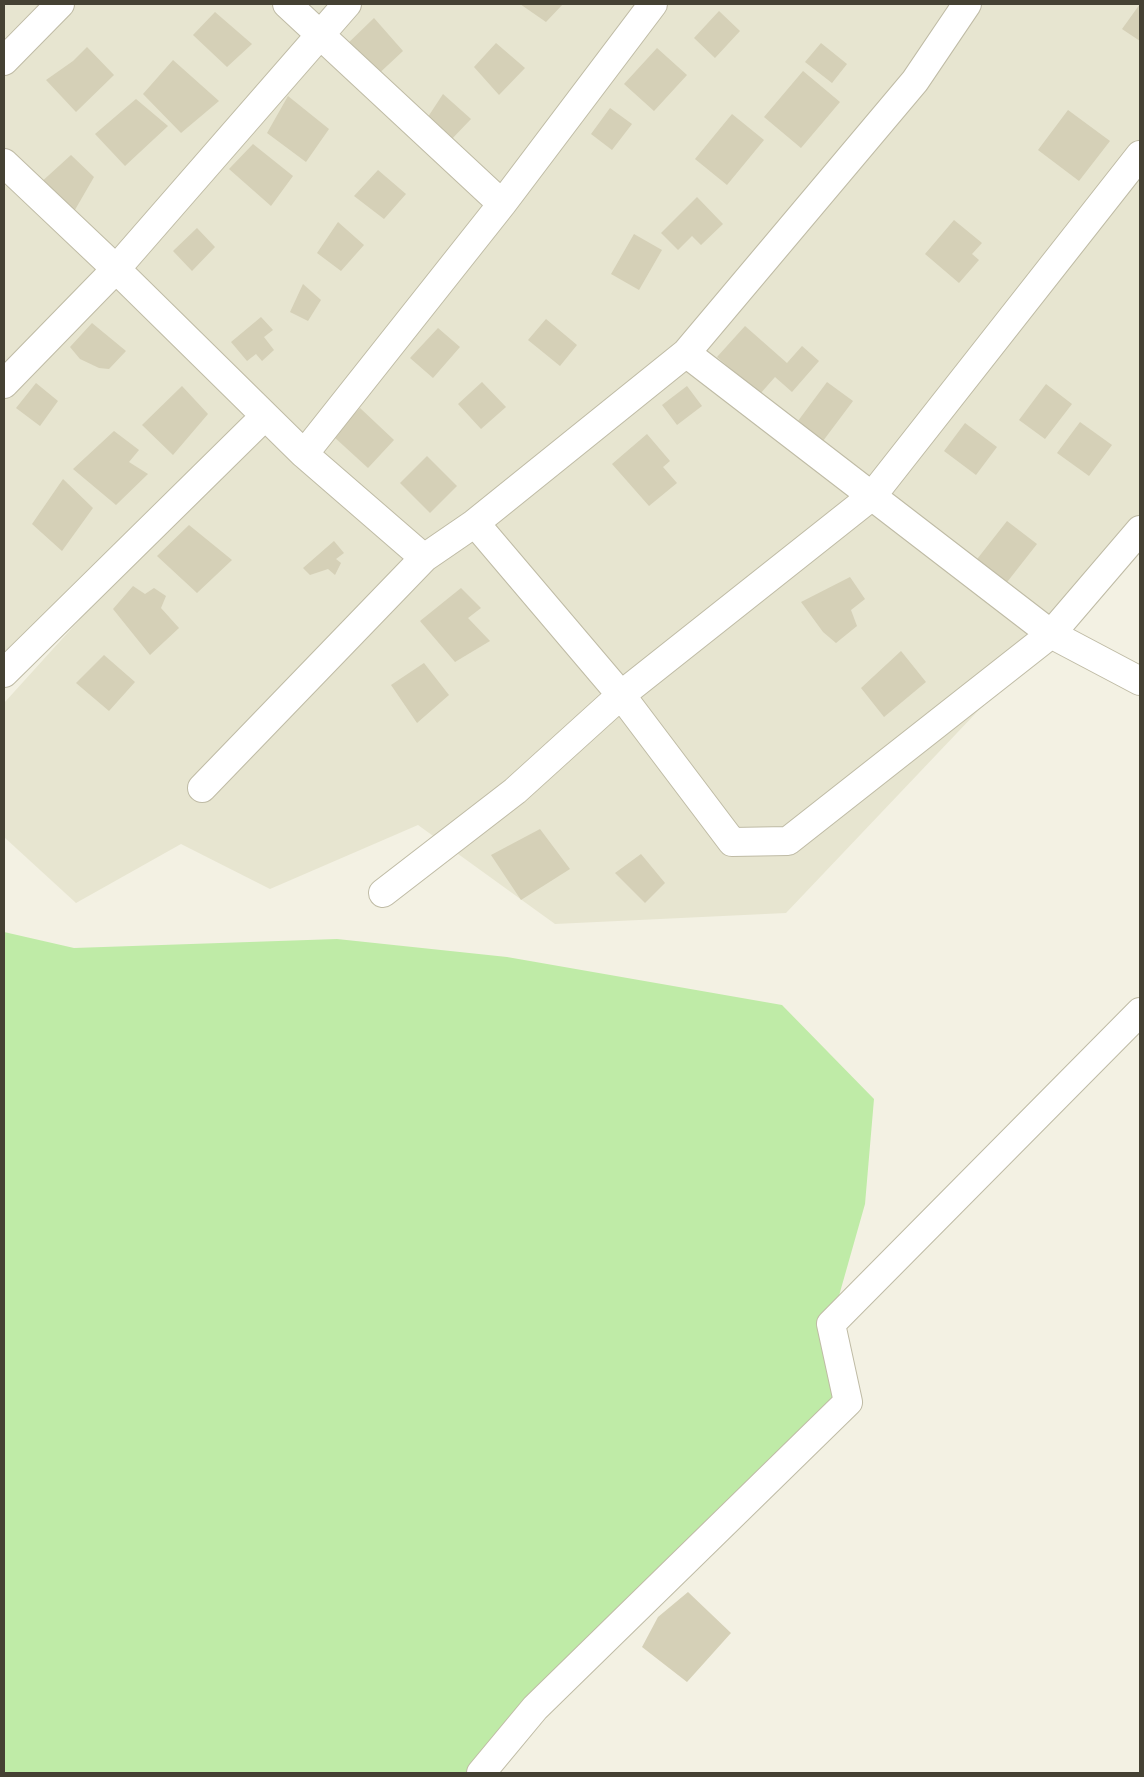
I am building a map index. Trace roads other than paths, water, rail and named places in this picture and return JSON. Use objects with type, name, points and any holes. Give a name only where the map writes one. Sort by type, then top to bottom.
[{"type":"street","points":[[4,61],[60,4]]},
{"type":"street","points":[[286,4],[502,204]]},
{"type":"street","points":[[4,384],[116,269],[347,4]]},
{"type":"street","points":[[304,454],[502,204],[653,4]]},
{"type":"street","points":[[202,788],[424,558],[474,523],[686,353],[915,81],[967,4]]},
{"type":"street","points":[[383,893],[515,791],[621,695],[872,496],[1140,155]]},
{"type":"street","points":[[4,163],[116,269],[304,454],[424,558]]},
{"type":"street","points":[[686,353],[1051,634],[1140,681]]},
{"type":"street","points":[[4,673],[265,416]]},
{"type":"street","points":[[474,523],[621,695],[732,842],[788,841],[1051,634],[1140,530]]},
{"type":"street","points":[[482,1773],[535,1708],[848,1402],[831,1324],[1140,1012]]}]
